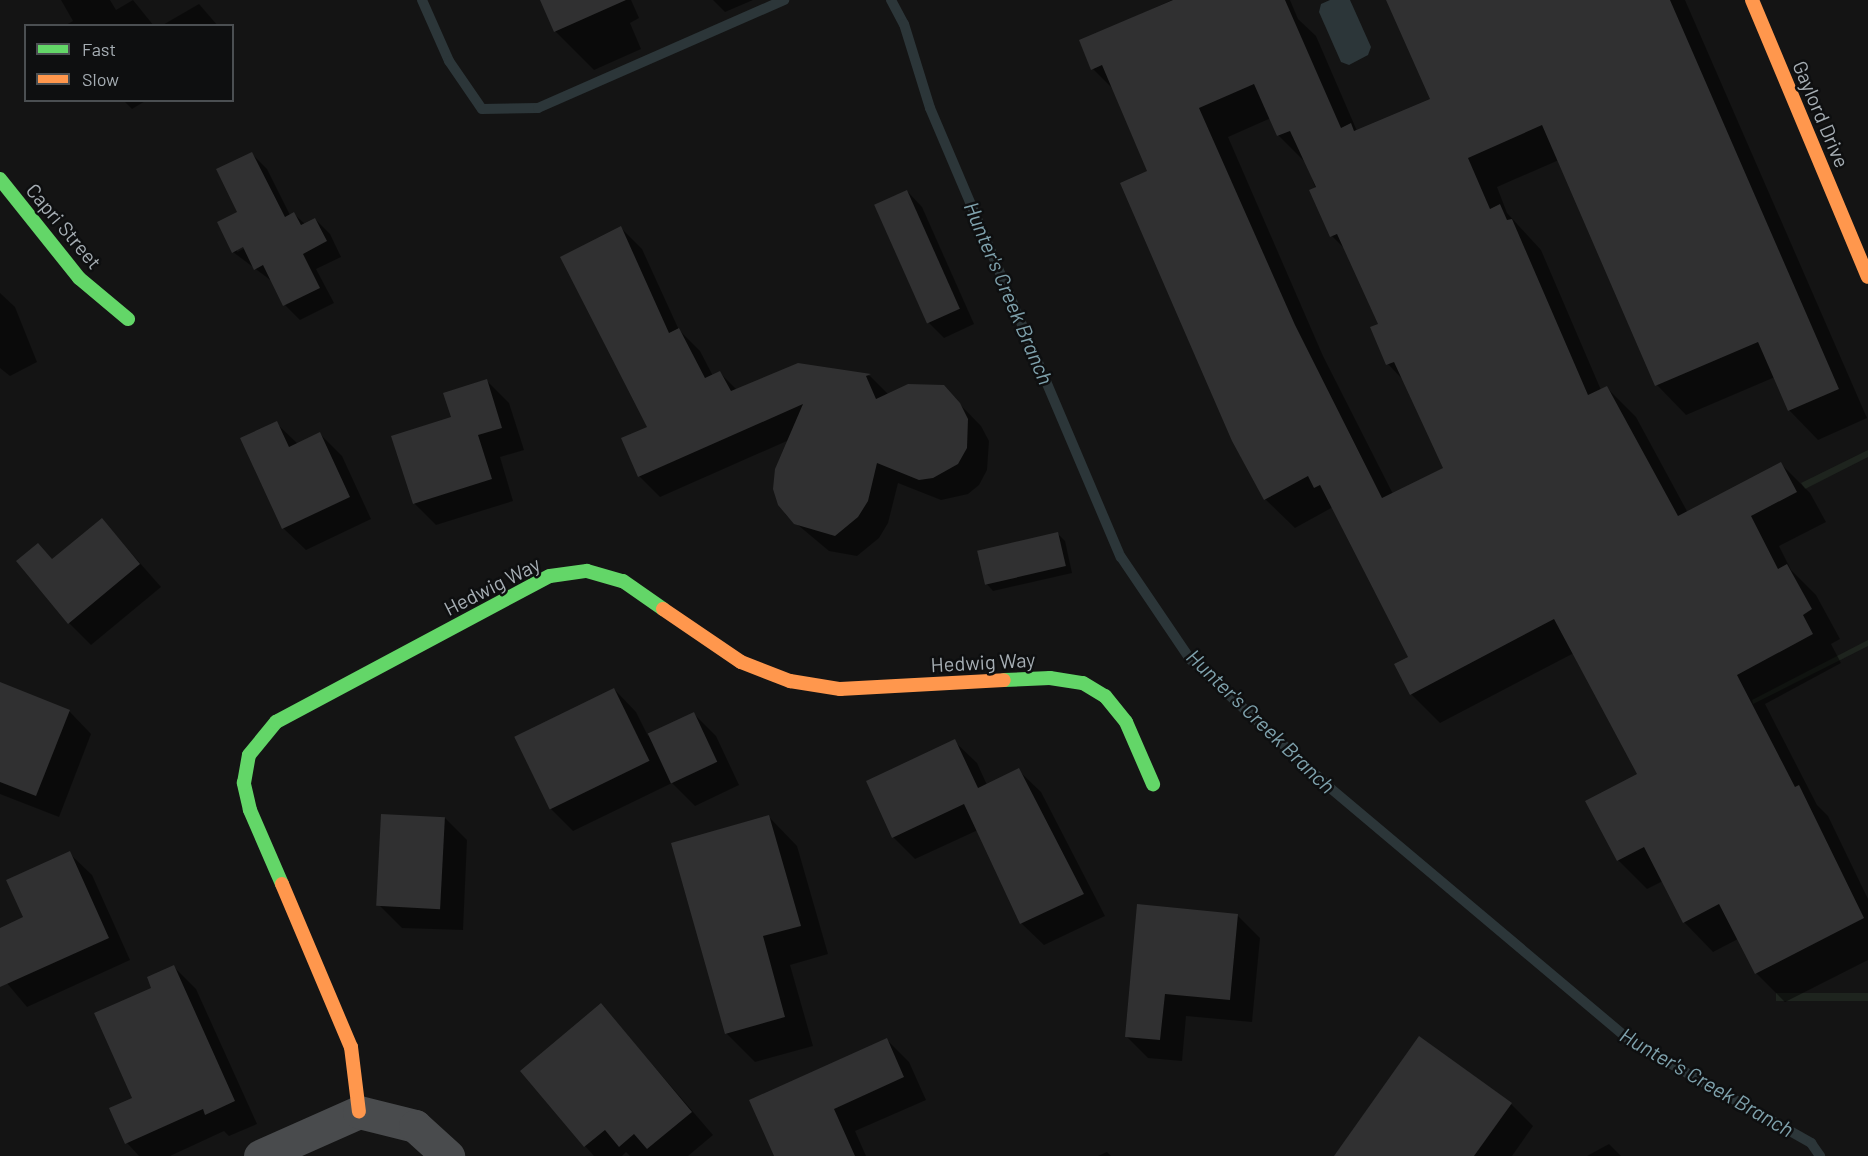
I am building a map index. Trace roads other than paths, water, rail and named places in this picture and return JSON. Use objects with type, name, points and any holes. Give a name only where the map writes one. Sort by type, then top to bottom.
[{"type":"street","name":"Gaylord Drive","points":[[1752,0],[1868,277]]},
{"type":"street","name":"Capri Street","points":[[0,179],[79,278],[128,319]]},
{"type":"street","name":"Hedwig Way","points":[[359,1112],[351,1047],[250,810],[244,783],[249,755],[276,722],[550,576],[587,571],[623,581],[741,662],[790,681],[840,689],[1050,678],[1083,683],[1106,696],[1126,722],[1153,784]]},
{"type":"street","points":[[260,1156],[359,1112],[415,1126],[448,1156]]},
{"type":"waterway","name":"Hunter's Creek Branch","points":[[422,0],[449,61],[482,109],[538,108],[784,0]]},
{"type":"waterway","name":"Hunter's Creek Branch","points":[[891,0],[904,24],[930,108],[1121,557],[1190,659],[1329,787],[1632,1042],[1811,1143],[1820,1156]]}]
